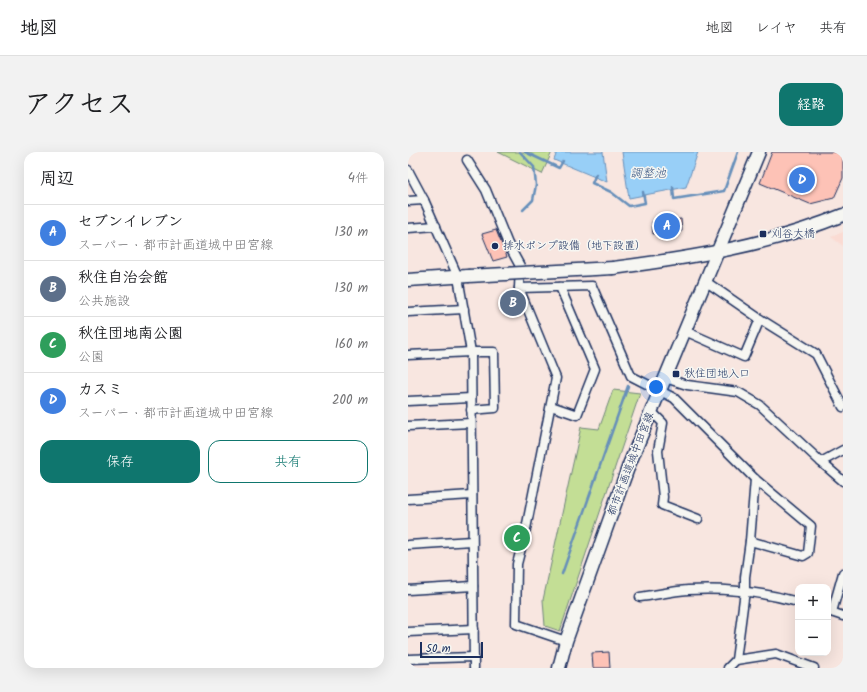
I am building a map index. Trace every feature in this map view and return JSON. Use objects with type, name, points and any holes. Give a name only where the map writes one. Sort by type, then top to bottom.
[{"type":"street","name":"都市計画道城中田宮線","points":[[559,668],[566,641],[604,533],[651,411],[759,152]]},
{"type":"street","points":[[467,160],[486,190],[508,244],[520,266],[519,288],[556,378],[526,528],[517,564],[516,624],[566,641]]},
{"type":"street","points":[[408,170],[463,277],[464,309],[471,352],[474,668]]},
{"type":"street","points":[[408,200],[424,200]]},
{"type":"street","points":[[408,280],[613,268],[684,258],[772,238],[843,215]]},
{"type":"street","points":[[408,228],[436,226]]},
{"type":"street","points":[[705,281],[760,319],[816,354],[843,408]]},
{"type":"street","points":[[519,288],[592,286],[631,376],[674,398],[754,479],[811,526],[808,553],[803,556],[750,542]]},
{"type":"street","points":[[550,406],[577,414],[595,370],[560,287]]},
{"type":"street","points":[[408,312],[464,309]]},
{"type":"street","points":[[685,331],[744,357],[760,319]]},
{"type":"street","points":[[408,355],[494,352],[495,408],[471,410]]},
{"type":"street","points":[[665,378],[687,385],[738,392],[760,405],[843,481]]},
{"type":"street","points":[[408,401],[471,398]]},
{"type":"street","points":[[651,411],[663,423],[658,451],[663,497],[662,505],[698,519]]},
{"type":"street","points":[[408,426],[471,423]]},
{"type":"street","points":[[821,462],[843,450]]},
{"type":"street","points":[[736,660],[746,591],[745,577],[750,542],[754,479]]},
{"type":"street","points":[[408,499],[472,495]]},
{"type":"street","points":[[408,545],[472,542]]},
{"type":"street","points":[[831,608],[843,573]]},
{"type":"street","points":[[408,590],[473,586]]},
{"type":"street","points":[[640,597],[689,590],[746,591],[795,601]]},
{"type":"street","points":[[831,611],[843,616]]},
{"type":"street","points":[[408,632],[474,629]]},
{"type":"street","points":[[728,668],[736,660],[776,654],[814,668]]},
{"type":"street","points":[[408,659],[474,657]]},
{"type":"shaded area","points":[[843,232],[843,246],[831,237]]},
{"type":"green space","points":[[498,152],[552,152],[542,174]]},
{"type":"green space","points":[[613,390],[640,393],[560,631],[545,626],[543,600],[581,427],[599,429]]},
{"type":"green space","points":[[511,527],[526,529],[521,549],[509,547]]},
{"type":"water","name":"調整池","points":[[557,152],[603,152],[607,182],[554,160]]},
{"type":"water","name":"調整池","points":[[622,152],[698,152],[686,187],[629,198]]},
{"type":"building","points":[[772,152],[843,152],[843,178],[834,198],[810,204],[760,183]]},
{"type":"building","points":[[681,219],[682,231],[653,234],[652,222]]},
{"type":"building","name":"排水ポンプ設備（地下設置）","points":[[496,230],[507,257],[493,261],[482,234]]},
{"type":"building","points":[[516,294],[521,308],[509,313],[502,299]]},
{"type":"building","points":[[609,652],[610,668],[593,668],[592,653]]},
{"type":"waterway","points":[[520,152],[534,167],[536,185],[533,200],[523,210]]},
{"type":"waterway","points":[[525,152],[559,168],[563,161]]},
{"type":"waterway","points":[[673,187],[674,199],[724,191],[738,152]]},
{"type":"waterway","points":[[596,174],[592,183],[611,192],[629,206],[645,203],[643,192]]},
{"type":"waterway","points":[[562,574],[628,386]]},
{"type":"place","name":"カスミ","points":[[802,180]]},
{"type":"place","name":"セブンイレブン","points":[[667,226]]},
{"type":"place","name":"刈谷大橋","points":[[763,234]]},
{"type":"place","name":"排水ポンプ設備（地下設置）","points":[[495,246]]},
{"type":"place","name":"秋住自治会館","points":[[513,303]]},
{"type":"place","name":"秋住団地入口","points":[[676,374]]},
{"type":"place","name":"秋住団地南公園","points":[[517,538]]}]
